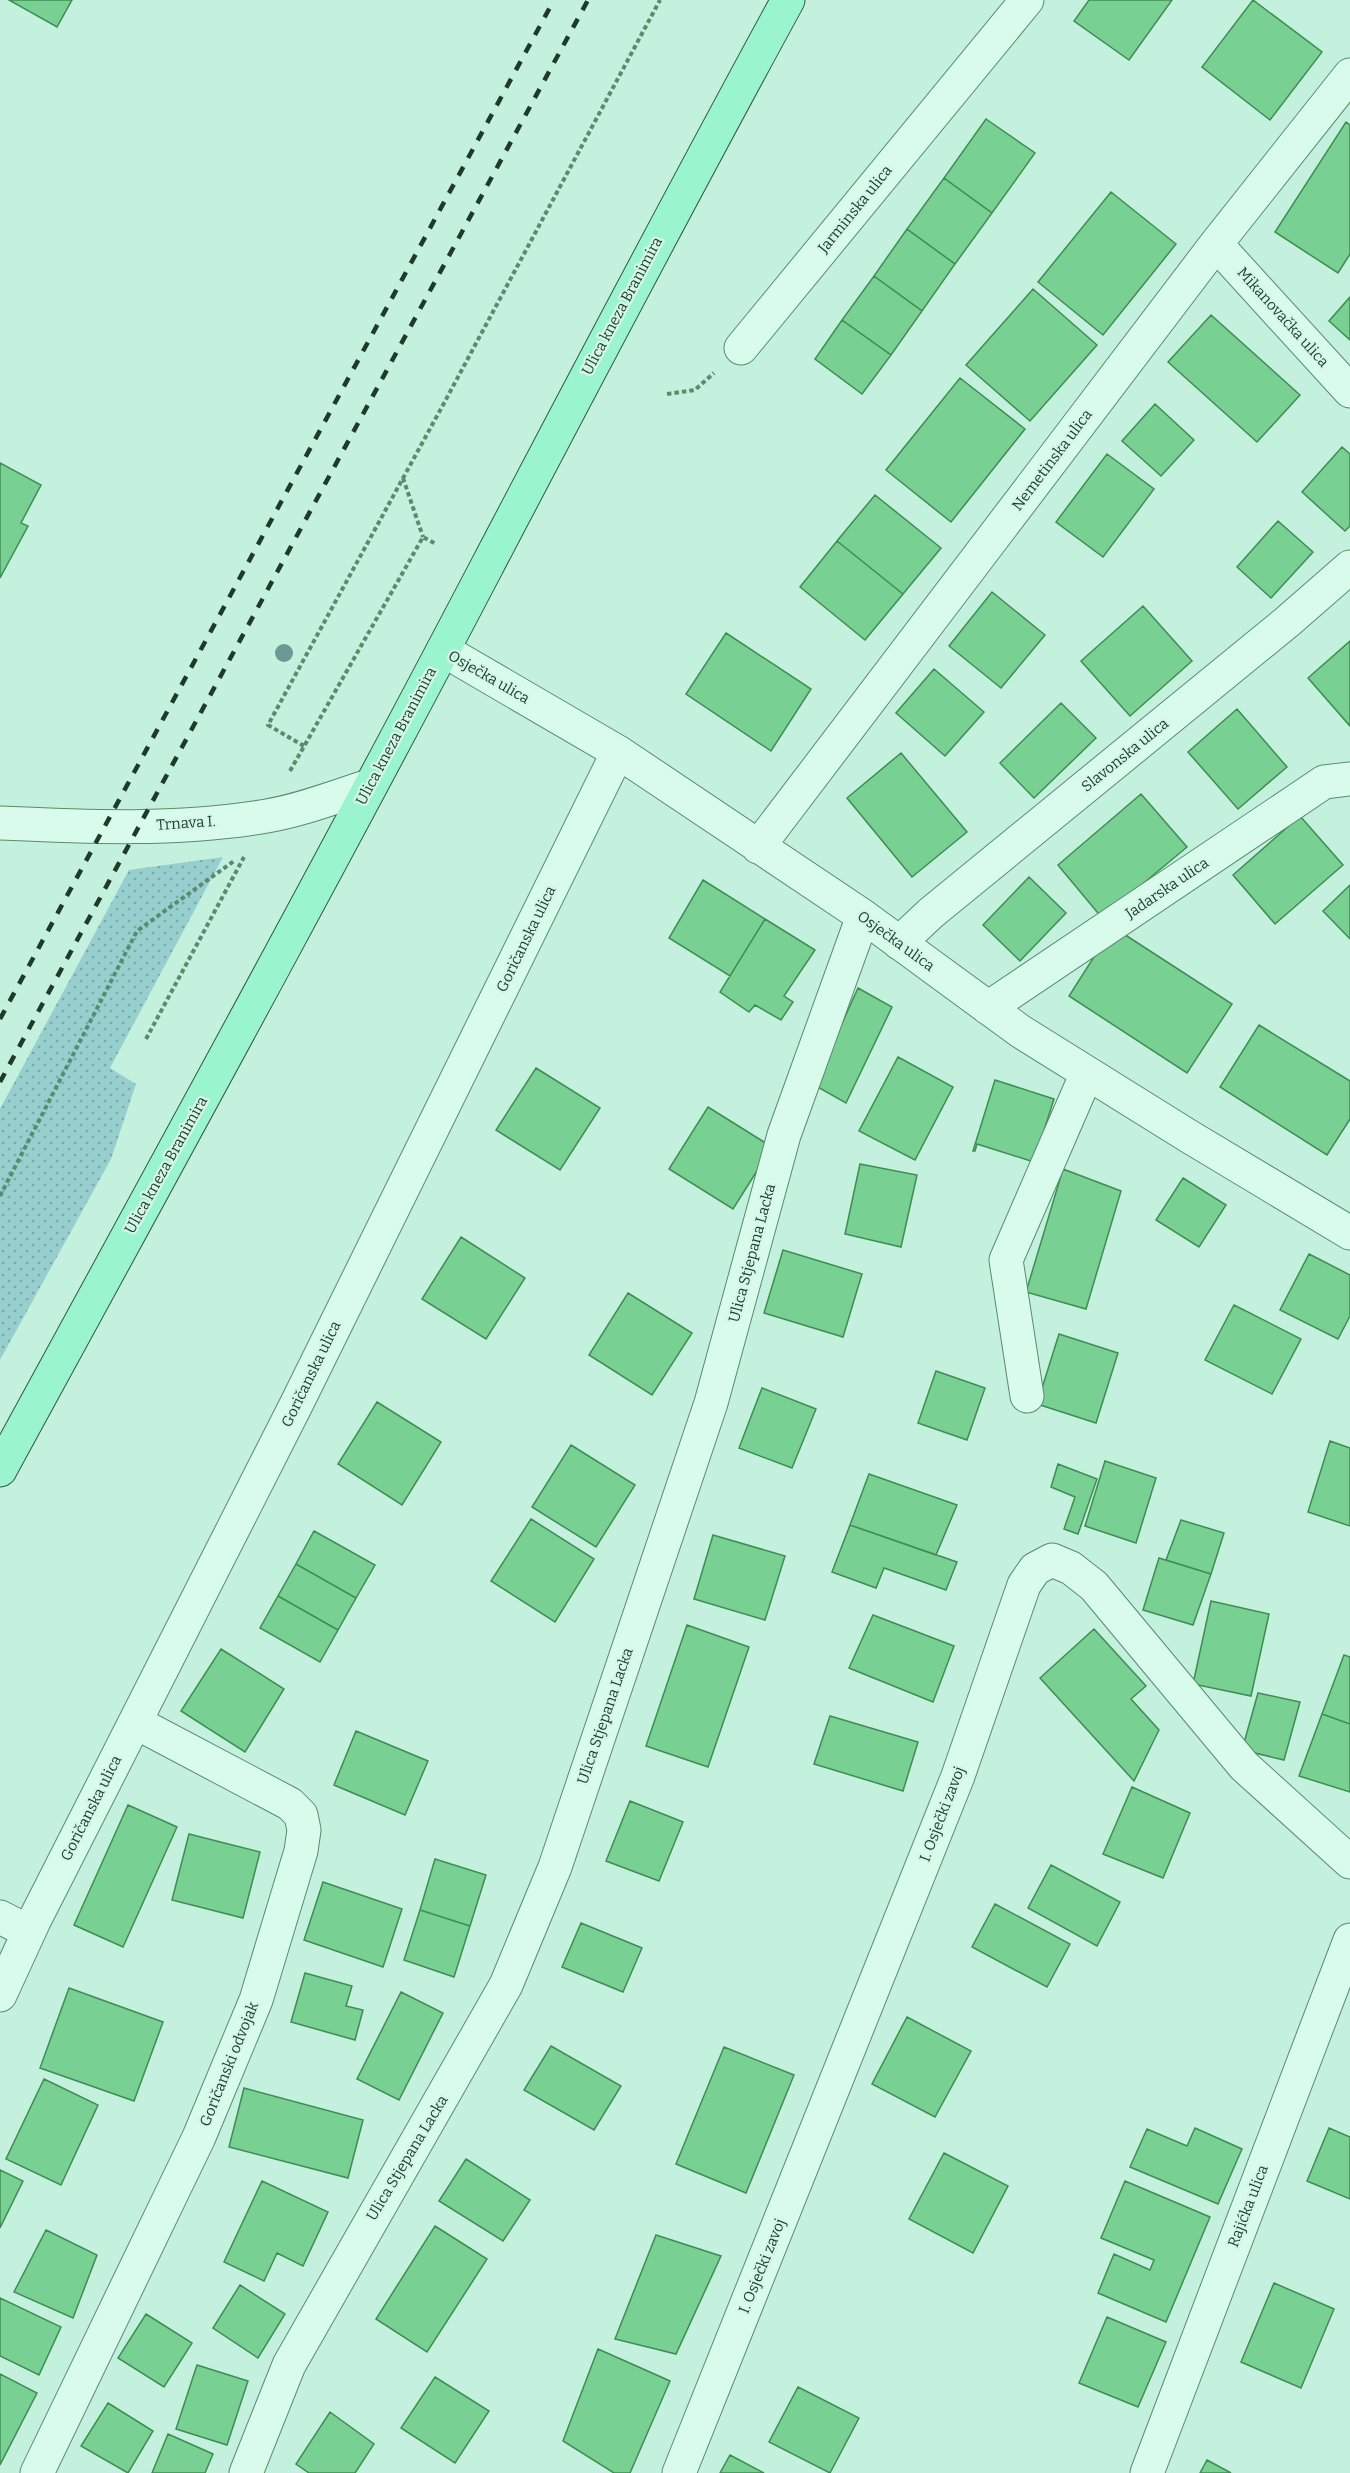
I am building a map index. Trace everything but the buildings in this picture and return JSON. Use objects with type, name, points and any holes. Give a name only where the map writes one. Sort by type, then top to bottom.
[{"type":"main road","name":"Ulica kneza Branimira","points":[[0,1470],[214,1077],[442,650],[653,246],[788,0]]},
{"type":"street","name":"Jarminska ulica","points":[[741,348],[1027,0]]},
{"type":"street","name":"Nemetinska ulica","points":[[758,847],[1216,244],[1350,75]]},
{"type":"street","name":"Mikanovačka ulica","points":[[1216,244],[1350,391]]},
{"type":"street","name":"Slavonska ulica","points":[[899,943],[931,913],[1287,622],[1350,567]]},
{"type":"street","name":"Osječka ulica","points":[[442,650],[618,752],[863,916],[988,1008],[1087,1073],[1350,1233]]},
{"type":"street","name":"Goričanska ulica","points":[[0,1995],[29,1932],[297,1402],[618,752]]},
{"type":"street","name":"Jadarska ulica","points":[[988,1008],[1324,782],[1350,779]]},
{"type":"street","name":"Trnava I.","points":[[0,823],[106,828],[208,822],[267,816],[316,804],[369,786]]},
{"type":"street","name":"Ulica Stjepana Lacka","points":[[246,2473],[288,2365],[506,1985],[555,1867],[711,1403],[784,1135],[863,916]]},
{"type":"street","points":[[1027,1395],[1006,1260],[1087,1073]]},
{"type":"street","name":"I. Osječki zavoj","points":[[679,2473],[957,1776],[1024,1585],[1035,1569],[1052,1560],[1071,1568],[1094,1586],[1244,1766],[1350,1862]]},
{"type":"street","name":"Goričanski odvojak","points":[[37,2473],[199,2137],[247,2021],[288,1898],[304,1830],[301,1815],[290,1804],[135,1722]]},
{"type":"street","points":[[0,1917],[29,1932]]},
{"type":"street","name":"Rajićka ulica","points":[[1147,2473],[1350,1940]]},
{"type":"path","points":[[304,746],[268,725],[660,0]]},
{"type":"path","points":[[667,394],[695,390],[741,348]]},
{"type":"path","points":[[403,477],[423,537],[436,544]]},
{"type":"path","points":[[290,771],[423,537]]},
{"type":"path","points":[[0,1196],[137,931],[247,852],[146,1039]]},
{"type":"shaded area","points":[[223,857],[110,1068],[136,1084],[111,1159],[0,1360],[0,1109],[129,870]]},
{"type":"railway","points":[[0,1019],[554,0]]},
{"type":"railway","points":[[0,1082],[588,0]]}]
